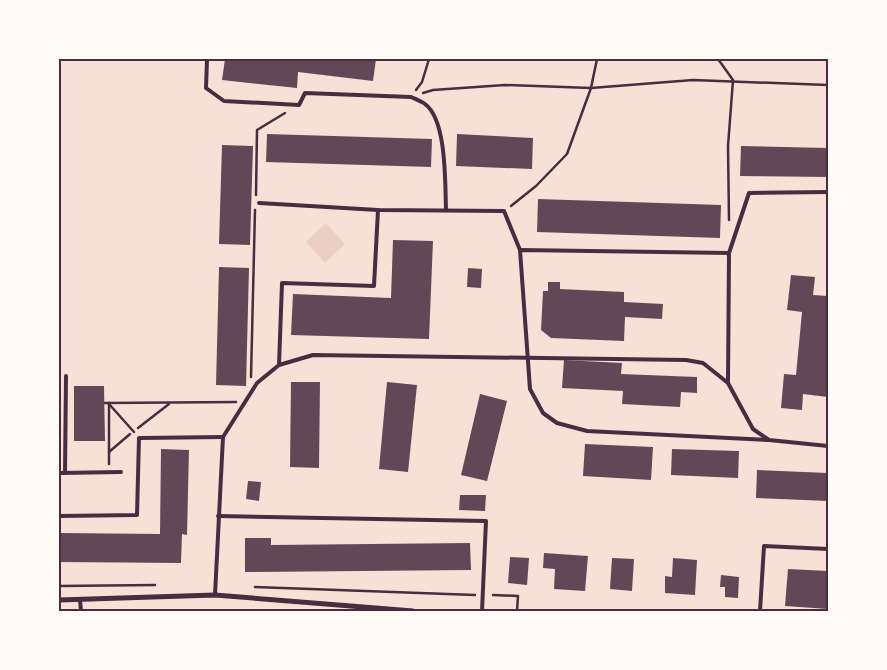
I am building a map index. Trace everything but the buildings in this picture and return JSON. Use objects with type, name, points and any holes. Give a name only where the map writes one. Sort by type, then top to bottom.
[{"type":"street","points":[[59,600],[215,595],[413,611]]},
{"type":"lane","points":[[207,59],[206,88],[224,101],[299,105],[306,93],[410,97],[426,104],[436,120],[442,139],[446,210]]},
{"type":"lane","points":[[728,383],[730,253],[749,193],[828,192]]},
{"type":"lane","points":[[259,203],[378,210],[504,211],[520,250],[530,389],[542,413],[557,423],[587,431],[769,440],[828,446]]},
{"type":"lane","points":[[279,365],[282,283],[374,286],[378,210]]},
{"type":"lane","points":[[520,250],[730,253]]},
{"type":"lane","points":[[215,595],[223,437],[257,383],[279,365],[313,355],[686,360],[703,363],[728,383],[752,429],[769,440]]},
{"type":"lane","points":[[66,376],[66,473]]},
{"type":"lane","points":[[59,516],[138,515],[140,438],[223,437]]},
{"type":"lane","points":[[59,473],[121,472]]},
{"type":"lane","points":[[218,516],[486,521],[482,611]]},
{"type":"lane","points":[[760,611],[764,546],[828,549]]},
{"type":"lane","points":[[80,600],[81,611]]},
{"type":"path","points":[[410,97],[422,82],[429,59]]},
{"type":"path","points":[[504,211],[536,186],[567,154],[591,88],[597,59]]},
{"type":"path","points":[[718,59],[734,80],[728,146],[729,224]]},
{"type":"path","points":[[410,97],[433,90],[505,85],[591,88],[693,80],[734,80],[828,85]]},
{"type":"path","points":[[256,198],[257,130],[299,105]]},
{"type":"path","points":[[250,393],[255,208]]},
{"type":"path","points":[[104,404],[245,402]]},
{"type":"path","points":[[109,452],[133,431],[171,403]]},
{"type":"path","points":[[109,404],[140,438]]},
{"type":"path","points":[[109,404],[109,472]]},
{"type":"path","points":[[59,586],[157,585]]},
{"type":"path","points":[[255,587],[518,596],[517,611]]},
{"type":"shaded area","points":[[326,223],[345,244],[325,263],[306,242]]}]
